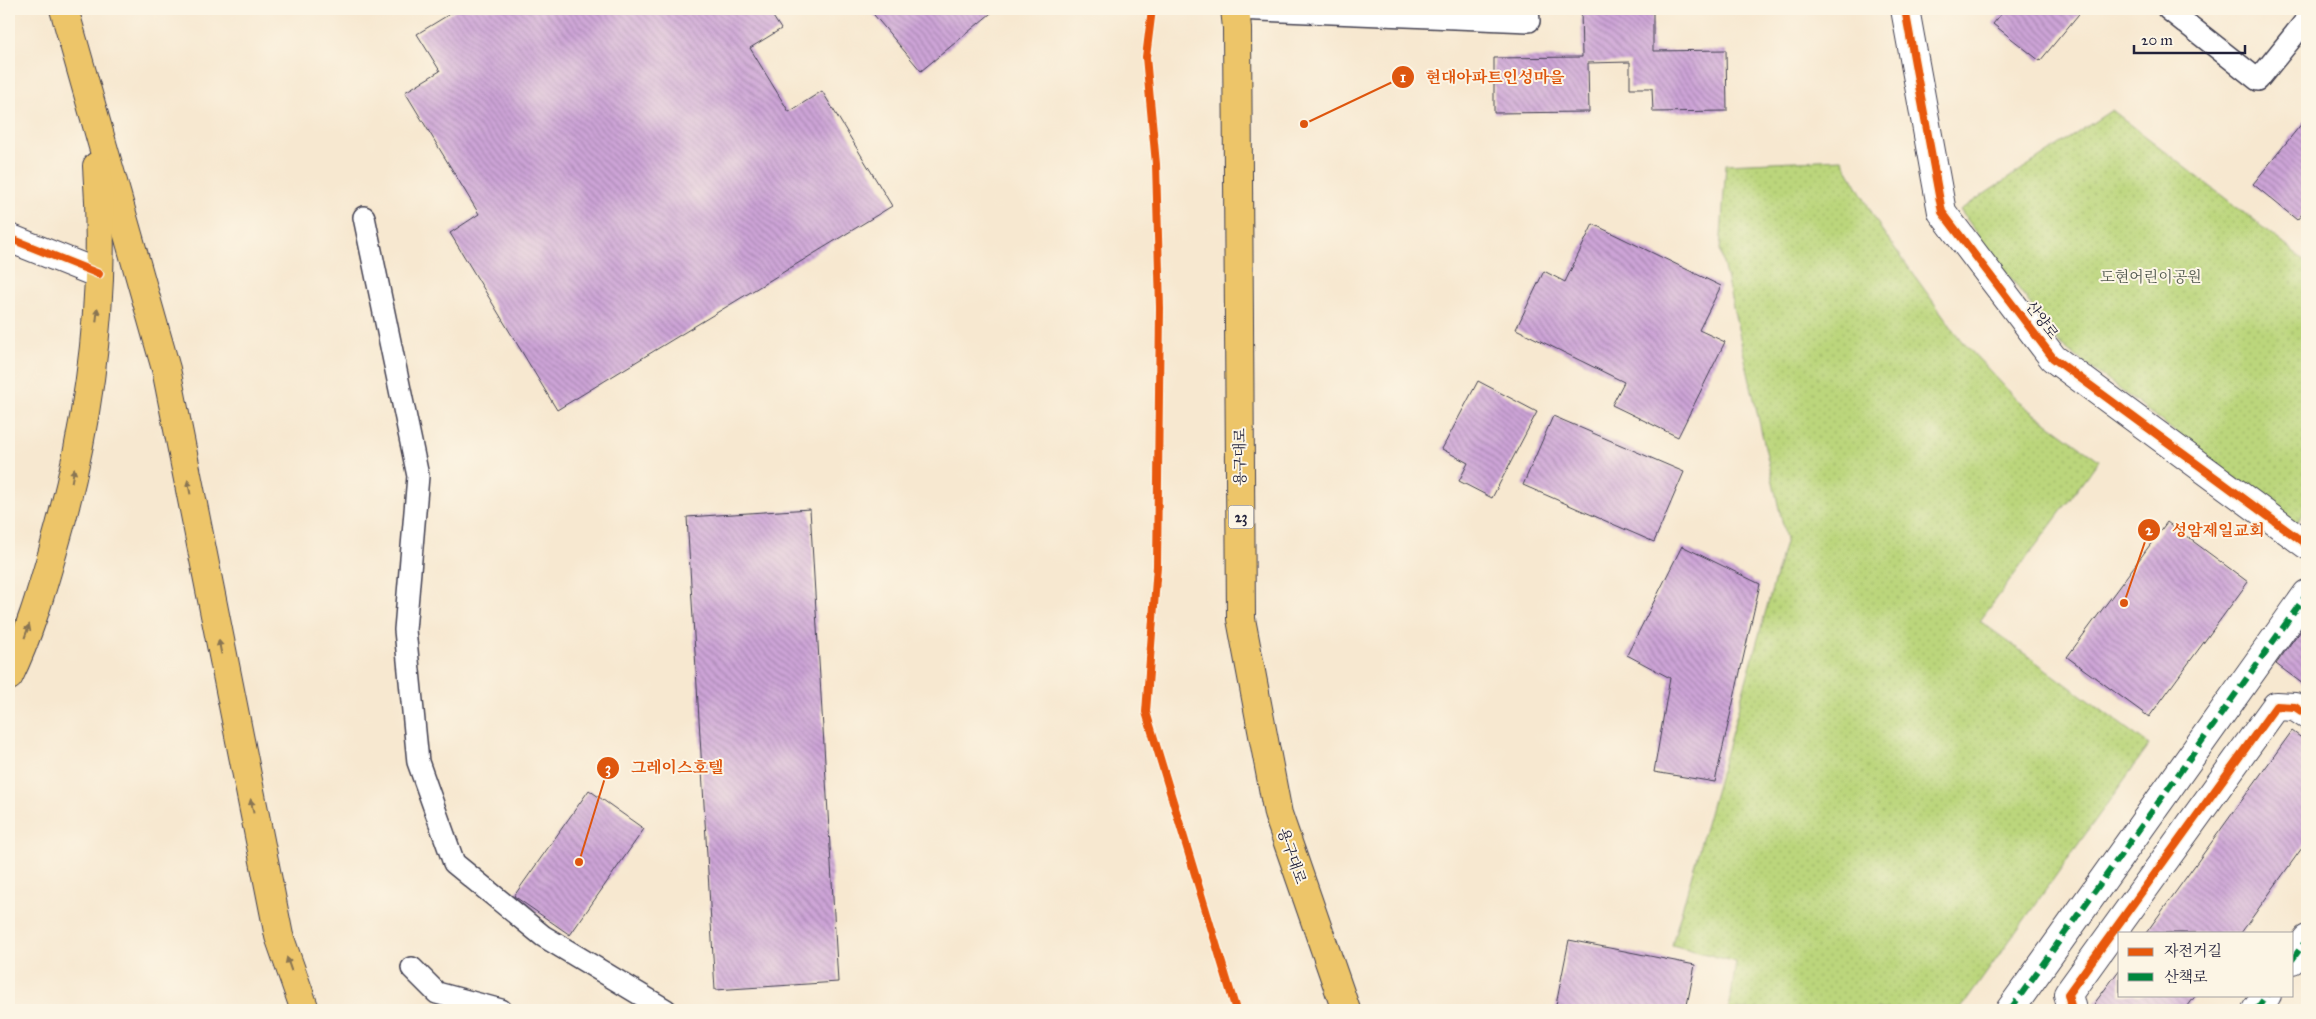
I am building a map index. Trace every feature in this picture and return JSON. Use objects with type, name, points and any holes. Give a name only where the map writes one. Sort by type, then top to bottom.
[{"type":"main road","points":[[9,676],[44,582],[69,495],[88,397],[98,303],[99,199],[92,116],[64,9]]},
{"type":"main road","points":[[64,9],[166,368],[279,936],[305,1010]]},
{"type":"main road","name":"용구대로","points":[[1235,9],[1237,28],[1241,619],[1278,814],[1346,1010]]},
{"type":"street","name":"산양로","points":[[1905,9],[1942,212],[2053,358],[2307,545]]},
{"type":"street","points":[[9,238],[99,274]]},
{"type":"street","points":[[2010,1010],[2307,594]]},
{"type":"street","points":[[2072,1010],[2068,994],[2276,706],[2295,707],[2307,715]]},
{"type":"street","points":[[2294,957],[2307,939]]},
{"type":"street","points":[[2256,1010],[2266,996]]},
{"type":"lane","points":[[1235,9],[1529,21],[1528,9]]},
{"type":"lane","points":[[2168,9],[2258,80],[2307,19]]},
{"type":"lane","points":[[364,218],[418,476],[404,630],[418,762],[454,864],[543,936],[666,1010]]},
{"type":"lane","points":[[412,968],[437,993],[501,1010]]},
{"type":"green space","name":"도현어린이공원","points":[[2112,110],[2307,262],[2307,509],[2296,524],[2060,344],[1960,210]]},
{"type":"green space","points":[[1842,159],[1881,229],[1960,339],[2020,403],[2099,460],[1980,621],[2149,745],[1960,1010],[1729,1010],[1736,962],[1672,945],[1786,539],[1720,250],[1726,164]]},
{"type":"building","points":[[458,9],[768,9],[781,29],[750,48],[789,112],[822,91],[892,206],[557,410],[450,233],[479,214],[405,92],[440,71],[417,34]]},
{"type":"building","points":[[869,9],[996,9],[921,71]]},
{"type":"building","points":[[1581,9],[1653,9],[1653,51],[1726,50],[1727,111],[1653,112],[1652,88],[1630,88],[1630,62],[1588,63],[1589,112],[1494,113],[1494,58],[1582,57]]},
{"type":"building","points":[[2005,9],[2083,9],[2040,61],[1993,24]]},
{"type":"building","points":[[2307,117],[2307,208],[2297,220],[2253,184]]},
{"type":"building","points":[[1593,224],[1721,286],[1699,330],[1725,342],[1678,437],[1612,405],[1624,382],[1516,329],[1544,271],[1565,282]]},
{"type":"building","points":[[1478,381],[1537,412],[1492,498],[1459,481],[1468,463],[1442,449]]},
{"type":"building","points":[[1553,416],[1684,472],[1654,542],[1523,485]]},
{"type":"building","points":[[810,509],[838,982],[715,990],[687,517]]},
{"type":"building","points":[[2167,522],[2248,582],[2149,717],[2067,657]]},
{"type":"building","points":[[1682,546],[1760,584],[1715,782],[1654,772],[1670,678],[1627,655]]},
{"type":"building","points":[[2307,621],[2307,687],[2276,664]]},
{"type":"building","points":[[2292,731],[2307,742],[2307,841],[2242,932],[2147,932]]},
{"type":"building","points":[[589,790],[644,829],[570,935],[514,896]]},
{"type":"building","points":[[1569,940],[1695,965],[1686,1010],[1555,1010]]},
{"type":"building","points":[[2118,972],[2118,996],[2195,996],[2185,1010],[2102,1010],[2094,1004]]},
{"type":"marked path","points":[[2010,1010],[2307,594]]},
{"type":"marked path","points":[[2294,957],[2307,939]]},
{"type":"marked path","points":[[2256,1010],[2266,996]]},
{"type":"cycle path","points":[[1152,9],[1146,57],[1156,164],[1160,308],[1157,566],[1146,712],[1236,1010]]},
{"type":"cycle path","points":[[1905,9],[1942,212],[2053,358],[2307,545]]},
{"type":"cycle path","points":[[9,238],[99,274]]},
{"type":"cycle path","points":[[2072,1010],[2068,994],[2276,706],[2295,707],[2307,715]]},
{"type":"place","name":"현대아파트인성마을","points":[[1304,124]]},
{"type":"place","name":"성암제일교회","points":[[2124,603]]},
{"type":"place","name":"그레이스호텔","points":[[579,862]]}]
